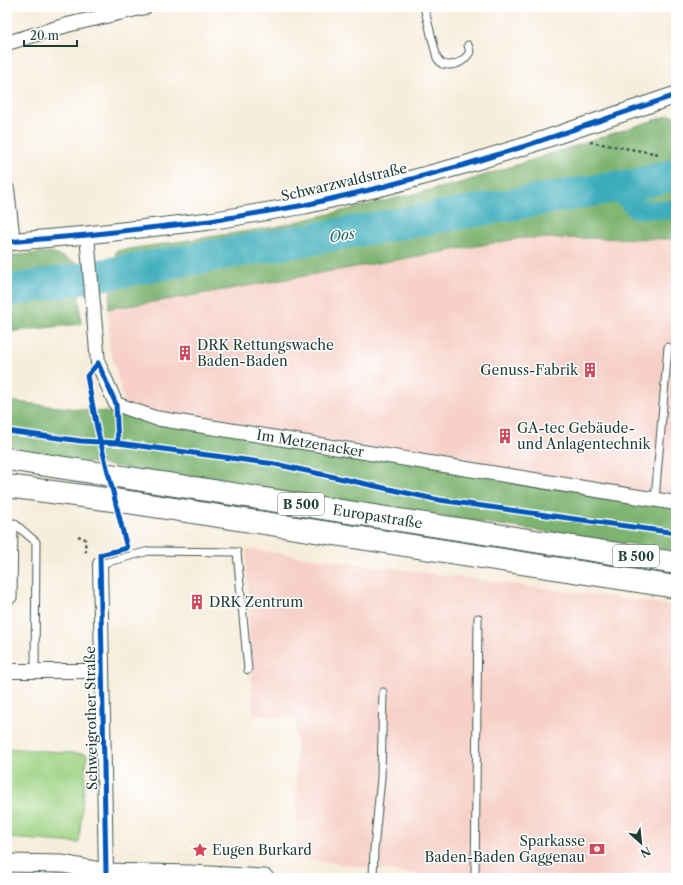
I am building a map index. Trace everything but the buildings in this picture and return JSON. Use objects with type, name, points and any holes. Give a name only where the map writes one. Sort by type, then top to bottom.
[{"type":"main road","name":"Europastraße","points":[[7,459],[676,563]]},
{"type":"main road","name":"Europastraße","points":[[7,486],[135,503],[676,587]]},
{"type":"street","points":[[7,44],[67,25],[145,7]]},
{"type":"street","name":"Schwarzwaldstraße","points":[[10,242],[210,221],[305,205],[382,187],[464,165],[577,129],[603,118],[676,95]]},
{"type":"street","points":[[7,189],[10,242]]},
{"type":"street","name":"Im Metzenacker","points":[[87,235],[98,363],[116,404],[154,418],[676,503]]},
{"type":"street","name":"Schweigrother Straße","points":[[100,564],[105,876]]},
{"type":"street","points":[[7,671],[102,671]]},
{"type":"street","points":[[7,863],[63,864],[105,876]]},
{"type":"street","points":[[88,878],[105,876],[190,874],[266,878]]},
{"type":"lane","points":[[424,7],[437,58],[442,64],[450,66],[466,59],[470,52],[468,45]]},
{"type":"lane","points":[[654,499],[668,347]]},
{"type":"lane","points":[[7,603],[12,598],[14,524],[36,542],[35,670]]},
{"type":"lane","name":"Schweigrother Straße","points":[[100,564],[149,551],[237,552],[248,670]]},
{"type":"lane","points":[[475,878],[478,618]]},
{"type":"lane","points":[[374,878],[374,849],[381,778],[383,692]]},
{"type":"path","points":[[577,129],[586,142],[659,154]]},
{"type":"path","points":[[89,384],[97,428],[127,548]]},
{"type":"path","points":[[96,442],[110,443]]},
{"type":"path","points":[[78,536],[85,539]]},
{"type":"shaded area","points":[[522,238],[676,239],[676,500],[128,415],[110,349],[108,309]]},
{"type":"shaded area","points":[[246,549],[676,606],[676,872],[597,878],[441,878],[297,858],[296,720],[253,714]]},
{"type":"green space","points":[[670,115],[676,116],[676,239],[522,238],[108,309],[116,251],[275,227],[464,182]]},
{"type":"green space","points":[[50,252],[77,263],[81,324],[7,332],[7,256]]},
{"type":"green space","points":[[7,401],[155,418],[676,503],[676,551],[238,486],[7,449]]},
{"type":"green space","points":[[7,748],[87,754],[79,843],[7,838]]},
{"type":"waterway","name":"Oos","points":[[7,291],[614,187],[634,185],[676,174]]},
{"type":"waterway","points":[[614,187],[636,209],[676,210]]},
{"type":"cycle path","points":[[7,242],[87,235],[210,221],[305,205],[382,187],[464,165],[676,95]]},
{"type":"cycle path","points":[[106,872],[100,555],[127,548],[97,428],[87,376],[98,363],[116,404],[118,443]]},
{"type":"cycle path","points":[[7,431],[81,441],[118,443],[275,464],[439,500],[676,533]]},
{"type":"place","name":"DRK Rettungswache Baden-Baden","points":[[185,353]]},
{"type":"place","name":"Genuss-Fabrik","points":[[590,370]]},
{"type":"place","name":"GA-tec Gebäude- und Anlagentechnik","points":[[505,436]]},
{"type":"place","name":"DRK Zentrum","points":[[197,602]]},
{"type":"place","name":"Sparkasse Baden-Baden Gaggenau","points":[[597,849]]},
{"type":"place","name":"Eugen Burkard","points":[[200,850]]}]
